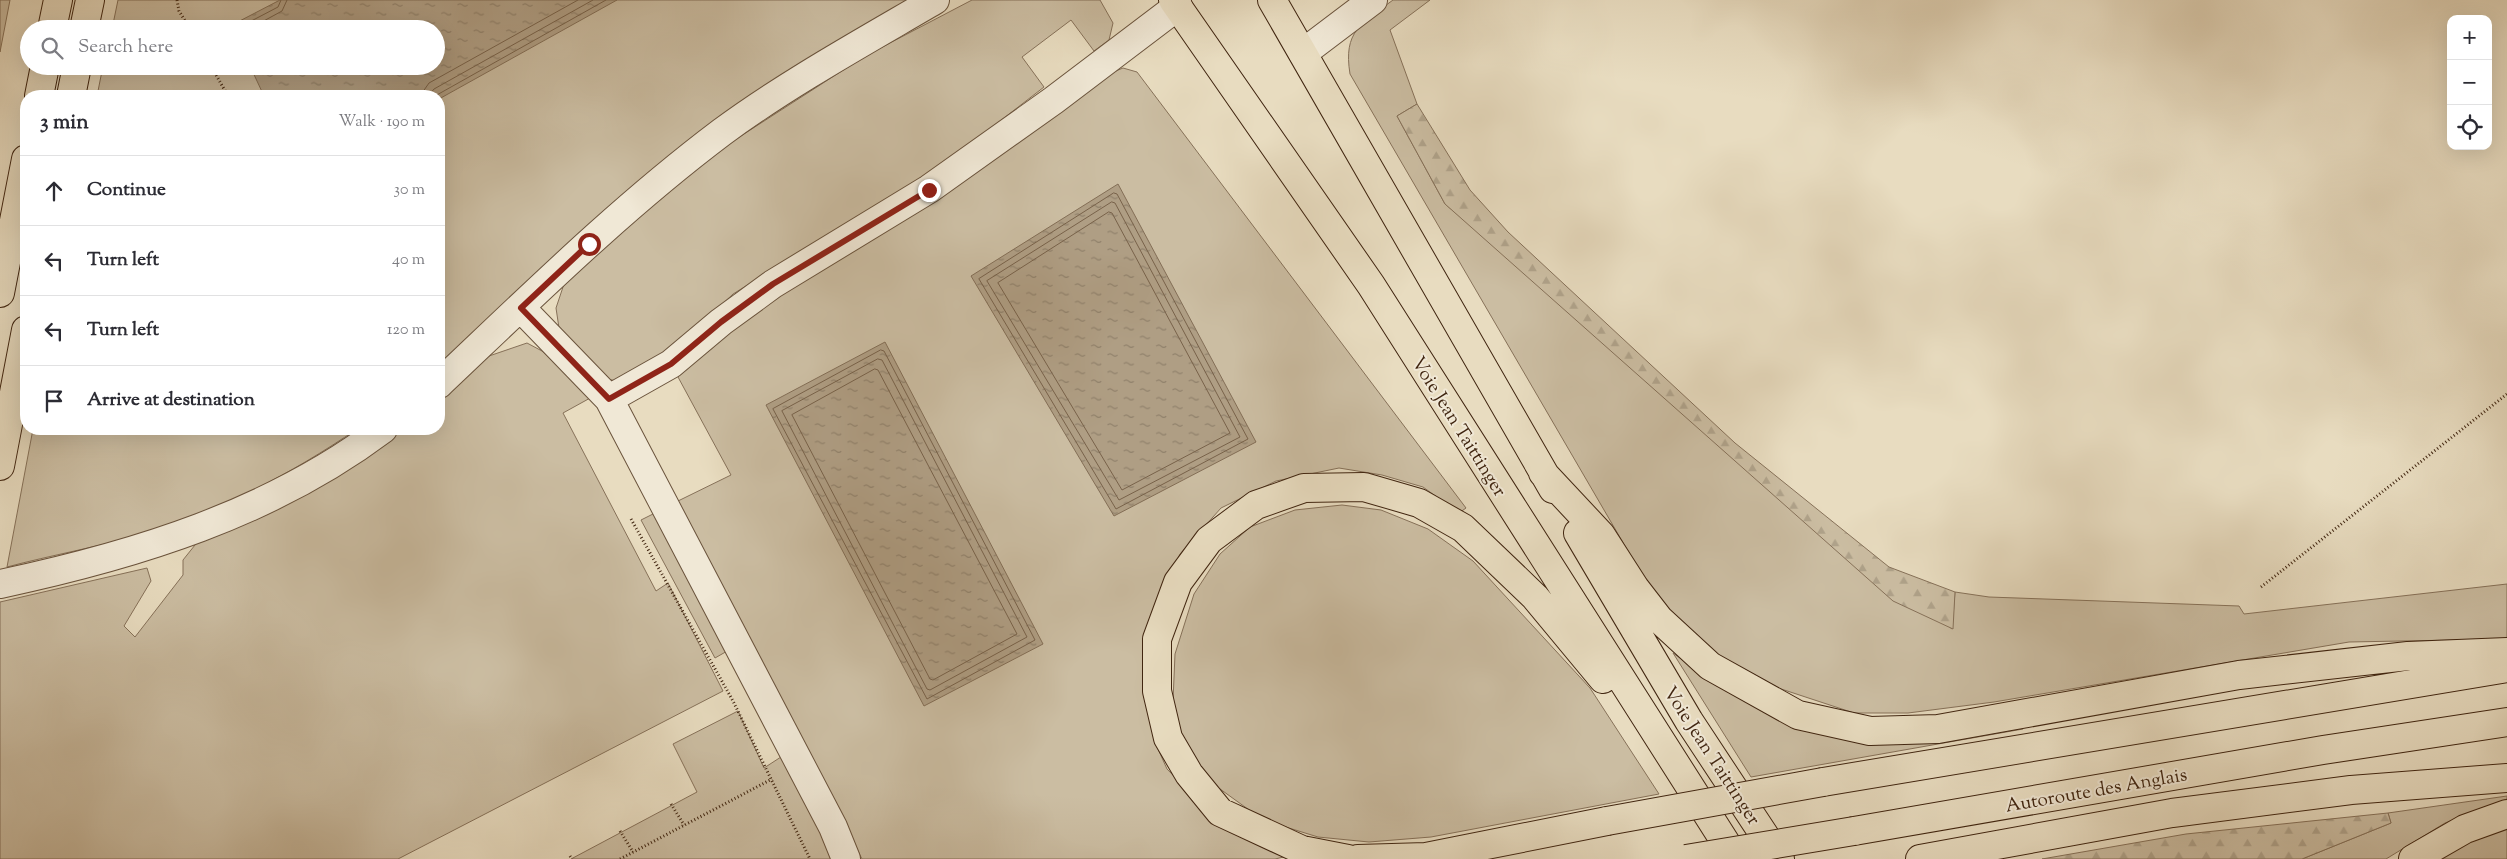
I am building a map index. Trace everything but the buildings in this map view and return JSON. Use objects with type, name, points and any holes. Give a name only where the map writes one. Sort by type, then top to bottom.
[{"type":"highway","points":[[54,20],[58,0]]},
{"type":"highway","points":[[86,20],[90,0]]},
{"type":"highway","name":"Voie Jean Taittinger","points":[[1272,0],[1543,473],[1689,721],[1780,859]]},
{"type":"highway","name":"Voie Jean Taittinger","points":[[1175,3],[1371,285],[1736,859]]},
{"type":"highway","points":[[40,90],[42,75]]},
{"type":"highway","points":[[72,90],[75,75]]},
{"type":"highway","points":[[0,293],[20,190]]},
{"type":"highway","points":[[0,466],[20,361]]},
{"type":"highway","points":[[1543,473],[1601,535],[1635,588],[1659,619],[1710,666],[1798,715],[1870,731],[1938,729],[2240,675],[2408,656],[2507,652]]},
{"type":"highway","points":[[1348,859],[1302,850],[1220,812],[1189,774],[1168,738],[1157,691],[1158,639],[1178,582],[1209,540],[1256,505],[1304,488],[1364,487],[1419,503],[1463,528],[1536,597],[1606,684],[1623,711],[1650,726]]},
{"type":"highway","points":[[1358,859],[1426,857],[1607,821],[1823,782],[2507,668]]},
{"type":"highway","name":"Autoroute des Anglais","points":[[1686,859],[2323,750],[2507,722]]},
{"type":"highway","name":"Autoroute des Anglais","points":[[1920,859],[2172,813],[2351,790],[2507,778]]},
{"type":"highway","points":[[2413,859],[2465,829],[2507,814]]},
{"type":"street","points":[[445,378],[654,185],[724,131],[809,76],[935,0]]},
{"type":"street","points":[[1303,53],[1374,0]]},
{"type":"street","points":[[609,399],[671,364],[721,322],[773,284],[929,190],[1054,100],[1175,3]]},
{"type":"street","points":[[521,308],[609,399],[833,827],[846,859]]},
{"type":"street","points":[[0,584],[43,575],[161,543],[234,515],[327,466],[373,435]]},
{"type":"path","points":[[176,0],[179,11],[184,20]]},
{"type":"path","points":[[216,75],[225,90]]},
{"type":"path","points":[[2261,586],[2507,394]]},
{"type":"path","points":[[631,518],[734,701],[810,859]]},
{"type":"path","points":[[620,859],[772,779]]},
{"type":"path","points":[[671,804],[684,825]]},
{"type":"path","points":[[620,831],[633,852]]},
{"type":"green space","points":[[0,0],[10,0],[0,52]]},
{"type":"green space","points":[[118,0],[909,0],[445,363],[445,90],[98,90],[101,75],[445,75],[445,20],[114,20]]},
{"type":"green space","points":[[972,0],[1100,0],[1113,23],[1109,40],[1094,51],[1071,20],[1022,57],[1044,87],[946,163],[733,294],[667,357],[620,382],[604,378],[559,328],[556,308],[565,281],[702,161],[865,56]]},
{"type":"green space","points":[[1393,0],[1430,0],[1390,30],[1417,104],[1397,116],[1445,204],[1952,629],[1955,592],[1989,597],[2239,606],[2244,614],[2507,584],[2507,639],[2349,642],[1994,702],[1908,713],[1854,713],[1763,683],[1697,642],[1662,603],[1639,570],[1350,74],[1349,48],[1352,38],[1363,23]]},
{"type":"green space","points":[[1123,68],[1137,72],[1466,508],[1459,513],[1423,487],[1382,475],[1339,468],[1276,481],[1221,508],[1180,554],[1152,617],[1144,682],[1154,740],[1167,769],[1202,805],[1288,856],[1275,859],[862,859],[678,501],[731,475],[678,377],[710,340],[1111,73]]},
{"type":"green space","points":[[1417,104],[1470,190],[1508,232],[1735,443],[1889,567],[1955,592],[1953,629],[1893,601],[1445,204],[1397,116]]},
{"type":"green space","points":[[527,343],[542,351],[592,397],[563,413],[656,591],[668,583],[723,691],[398,859],[0,859],[0,602],[147,568],[151,581],[124,626],[135,637],[183,575],[183,560],[199,540],[320,485],[391,435],[445,435],[445,395],[489,356]]},
{"type":"green space","points":[[32,435],[348,435],[307,461],[254,490],[172,525],[126,539],[7,567]]},
{"type":"green space","points":[[1342,505],[1381,510],[1428,529],[1473,561],[1590,688],[1659,794],[1431,837],[1369,842],[1318,837],[1263,820],[1209,781],[1179,729],[1173,701],[1175,654],[1194,594],[1220,554],[1250,527],[1295,510]]},
{"type":"green space","points":[[657,512],[729,650],[715,658],[641,520]]},
{"type":"green space","points":[[1673,653],[1726,691],[1789,720],[2021,722],[2023,729],[1751,777]]},
{"type":"green space","points":[[738,711],[764,768],[784,755],[836,859],[571,859],[697,792],[673,744]]},
{"type":"green space","points":[[2507,796],[2507,799],[2445,823],[2386,859],[2302,859],[2391,823],[2388,813]]},
{"type":"green space","points":[[2388,813],[2391,823],[2302,859],[2042,859],[2186,834]]},
{"type":"green space","points":[[2507,828],[2507,859],[2434,859],[2479,837]]},
{"type":"water","points":[[280,0],[617,0],[445,96],[445,90],[261,90],[254,75],[445,75],[445,20],[242,20]]},
{"type":"water","points":[[1118,184],[1256,442],[1114,516],[971,276]]},
{"type":"water","points":[[885,342],[1043,644],[924,706],[766,405]]},
{"type":"route","points":[[589,244],[521,308],[609,399],[671,364],[721,322],[773,284],[929,190]]}]
